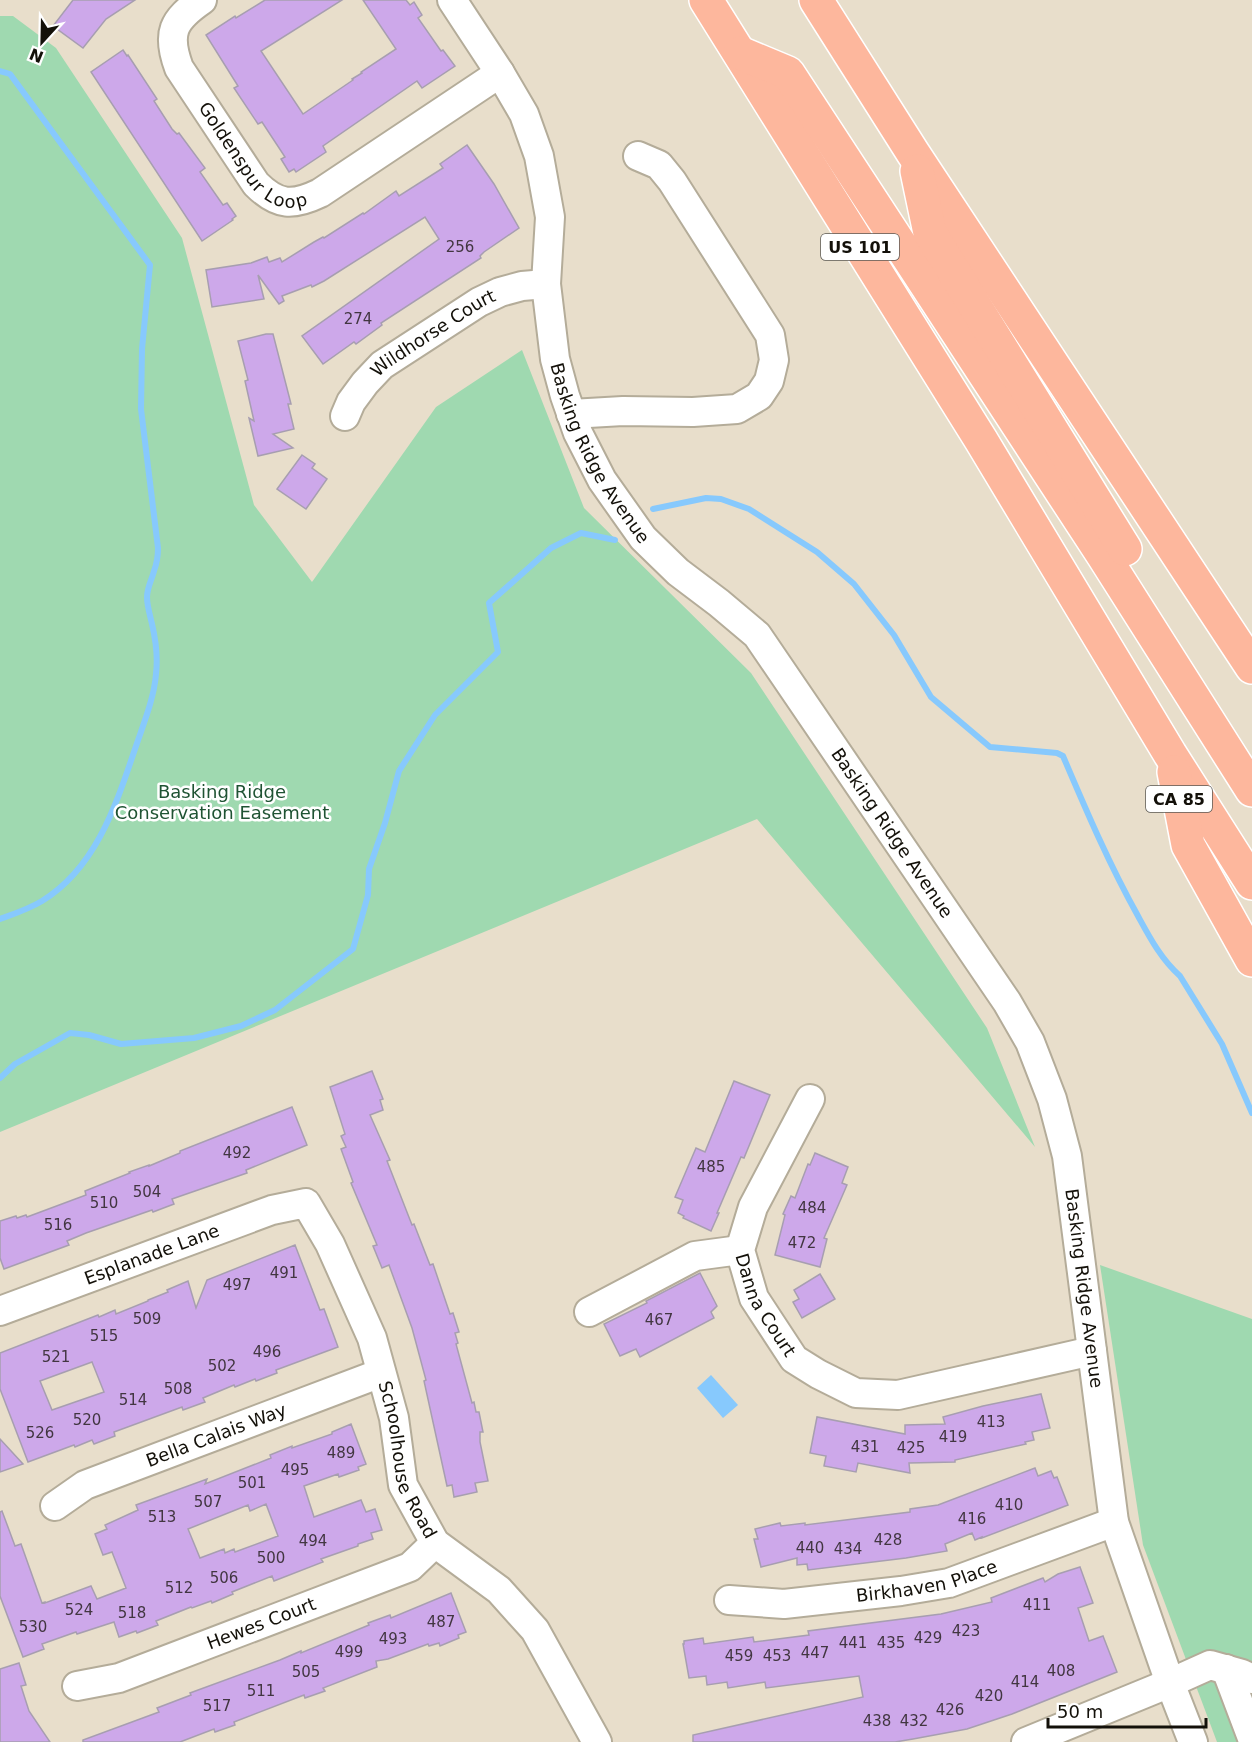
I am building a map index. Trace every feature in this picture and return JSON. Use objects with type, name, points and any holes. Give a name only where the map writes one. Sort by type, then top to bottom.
[{"type":"highway","name":"US 101","points":[[706,0],[975,430],[1170,753],[1252,883]]},
{"type":"highway","points":[[816,0],[913,153],[1252,667]]},
{"type":"highway","points":[[740,53],[788,73],[1103,555],[1252,790]]},
{"type":"highway","points":[[913,153],[930,233],[1252,755]]},
{"type":"highway","name":"CA 85","points":[[1170,753],[1188,845],[1252,960]]},
{"type":"street","name":"Goldenspur Loop","points":[[202,0],[177,21],[172,36],[173,51],[179,68],[256,184],[268,196],[286,202],[303,201],[320,193],[500,73]]},
{"type":"street","name":"Basking Ridge Avenue","points":[[452,0],[524,114],[539,156],[550,218],[546,284],[555,359],[578,433],[602,480],[643,538],[678,572],[757,636],[1007,1002],[1030,1042],[1052,1099],[1067,1156],[1114,1522],[1193,1742]]},
{"type":"street","points":[[571,414],[737,409],[759,396],[769,381],[774,360],[770,335],[672,181],[659,165],[639,156]]},
{"type":"street","name":"Wildhorse Court","points":[[345,416],[351,402],[382,365],[479,302],[500,292],[522,286],[546,284]]},
{"type":"street","name":"Danna Court","points":[[810,1099],[753,1207],[740,1250],[754,1298],[795,1359],[818,1374],[856,1393],[898,1395],[1092,1351]]},
{"type":"street","name":"Esplanade Lane","points":[[0,1311],[272,1210],[306,1203]]},
{"type":"street","name":"Schoolhouse Road","points":[[306,1203],[330,1244],[372,1338],[394,1418],[403,1485],[435,1543],[499,1590],[535,1630],[597,1742]]},
{"type":"street","points":[[590,1312],[695,1256],[740,1250]]},
{"type":"street","name":"Bella Calais Way","points":[[55,1506],[86,1485],[381,1373]]},
{"type":"street","name":"Birkhaven Place","points":[[729,1599],[784,1604],[901,1591],[949,1583],[1114,1522]]},
{"type":"street","name":"Hewes Court","points":[[77,1686],[119,1678],[410,1567],[435,1543]]},
{"type":"street","points":[[1026,1742],[1210,1665],[1252,1679]]},
{"type":"street","points":[[1226,1669],[1252,1738]]},
{"type":"green space","name":"Basking Ridge Conservation Easement","points":[[0,16],[13,16],[56,48],[182,238],[254,505],[312,582],[436,407],[522,350],[584,508],[751,673],[987,1028],[1035,1147],[757,819],[0,1132]]},
{"type":"green space","points":[[1100,1265],[1252,1319],[1252,1742],[1217,1742],[1143,1545]]},
{"type":"water","points":[[711,1375],[738,1405],[723,1418],[697,1388]]},
{"type":"building","points":[[73,0],[135,0],[106,19],[83,48],[53,26]]},
{"type":"building","points":[[265,0],[342,0],[261,51],[303,114],[396,49],[363,0],[406,0],[410,5],[414,2],[422,15],[418,18],[441,51],[443,50],[455,66],[422,88],[417,81],[323,146],[326,152],[296,172],[294,169],[289,172],[281,159],[285,157],[262,122],[258,124],[234,88],[238,86],[206,35]]},
{"type":"building","points":[[123,50],[157,99],[154,101],[172,129],[177,134],[179,133],[205,168],[200,172],[223,205],[227,203],[236,216],[202,241],[91,72]]},
{"type":"building","points":[[467,145],[494,184],[519,228],[484,252],[481,258],[381,323],[382,325],[356,344],[354,342],[323,364],[302,336],[439,239],[425,217],[324,281],[282,296],[284,301],[279,304],[258,275],[264,299],[212,307],[206,270],[251,263],[267,257],[269,262],[280,258],[282,262],[364,214],[396,191],[399,196],[443,168],[440,164]]},
{"type":"building","points":[[273,334],[291,404],[288,404],[294,429],[273,434],[293,448],[258,456],[249,418],[254,421],[245,381],[248,380],[238,341]]},
{"type":"building","points":[[302,455],[315,464],[312,468],[327,479],[306,509],[277,489]]},
{"type":"building","points":[[372,1071],[383,1099],[380,1100],[383,1110],[370,1115],[390,1160],[387,1161],[412,1225],[414,1224],[430,1265],[433,1264],[450,1314],[453,1313],[459,1332],[455,1333],[458,1343],[456,1344],[472,1403],[474,1402],[476,1412],[479,1412],[483,1432],[480,1432],[480,1442],[488,1481],[475,1483],[477,1492],[454,1497],[452,1485],[447,1486],[424,1381],[426,1380],[412,1328],[389,1265],[382,1268],[373,1246],[377,1245],[351,1183],[353,1182],[341,1149],[346,1147],[341,1136],[345,1134],[330,1087]]},
{"type":"building","points":[[734,1081],[770,1095],[744,1158],[741,1157],[711,1231],[683,1218],[684,1216],[678,1213],[683,1200],[675,1197],[696,1148],[705,1152]]},
{"type":"building","points":[[292,1107],[307,1145],[246,1170],[247,1173],[172,1199],[174,1204],[86,1233],[67,1241],[69,1245],[4,1269],[0,1258],[0,1221],[16,1216],[17,1218],[26,1215],[27,1217],[86,1195],[85,1191],[129,1172],[149,1166],[180,1153],[180,1151]]},
{"type":"building","points":[[815,1153],[848,1167],[842,1183],[847,1185],[824,1238],[827,1239],[820,1267],[775,1255],[785,1215],[783,1214],[791,1196],[795,1198],[808,1164],[810,1165]]},
{"type":"building","points":[[295,1245],[320,1310],[324,1309],[338,1347],[276,1370],[277,1373],[256,1381],[255,1379],[235,1387],[234,1385],[203,1398],[205,1402],[183,1410],[182,1407],[114,1432],[115,1436],[94,1444],[92,1440],[28,1462],[0,1389],[0,1353],[98,1315],[99,1317],[115,1310],[116,1314],[188,1281],[196,1308],[207,1280]],"holes":[[[92,1362],[104,1392],[52,1410],[40,1381]]]},
{"type":"building","points":[[700,1273],[717,1306],[711,1312],[714,1318],[640,1357],[636,1349],[620,1356],[604,1324]]},
{"type":"building","points":[[820,1274],[835,1299],[802,1318],[793,1302],[799,1299],[794,1290]]},
{"type":"building","points":[[1041,1394],[1050,1428],[1032,1432],[1034,1440],[1025,1442],[1026,1444],[955,1460],[955,1462],[909,1463],[910,1473],[858,1463],[856,1472],[824,1466],[826,1456],[810,1453],[817,1417],[905,1434],[905,1425],[945,1424],[943,1417]]},
{"type":"building","points":[[351,1424],[366,1464],[358,1467],[359,1470],[339,1477],[338,1474],[304,1486],[314,1517],[361,1500],[366,1512],[375,1509],[382,1530],[371,1533],[373,1539],[321,1559],[323,1562],[274,1581],[272,1576],[232,1592],[233,1594],[212,1603],[211,1601],[191,1607],[156,1621],[158,1625],[137,1633],[136,1631],[119,1637],[114,1622],[42,1644],[44,1649],[23,1657],[0,1596],[0,1512],[2,1511],[15,1546],[21,1544],[42,1603],[91,1586],[97,1599],[126,1588],[112,1552],[103,1555],[95,1534],[107,1529],[105,1525],[138,1510],[136,1505],[207,1479],[205,1484],[271,1458],[270,1455],[332,1434]],"holes":[[[266,1504],[278,1536],[235,1552],[234,1549],[225,1553],[224,1549],[200,1558],[188,1529],[248,1505],[250,1511]]]},
{"type":"building","points":[[0,1439],[23,1464],[0,1472]]},
{"type":"building","points":[[1035,1468],[1038,1476],[1051,1471],[1054,1478],[1057,1477],[1068,1505],[982,1538],[975,1540],[972,1533],[945,1544],[947,1551],[808,1570],[807,1564],[797,1565],[797,1558],[761,1567],[754,1539],[758,1539],[755,1529],[780,1523],[781,1526],[805,1523],[805,1525],[910,1512],[910,1509],[938,1505]]},
{"type":"building","points":[[1080,1567],[1093,1603],[1078,1608],[1089,1641],[1103,1636],[1117,1672],[1012,1714],[967,1729],[895,1742],[693,1742],[693,1735],[863,1697],[859,1676],[766,1688],[765,1682],[728,1688],[727,1682],[707,1685],[706,1676],[689,1678],[684,1641],[703,1638],[704,1644],[753,1637],[754,1642],[809,1635],[808,1631],[941,1614],[992,1602],[991,1598],[1043,1578],[1045,1582],[1058,1574]]},
{"type":"building","points":[[451,1593],[466,1632],[458,1635],[459,1638],[440,1646],[439,1643],[429,1646],[428,1644],[388,1659],[376,1661],[377,1667],[323,1688],[325,1691],[305,1698],[304,1695],[234,1722],[235,1725],[215,1732],[214,1729],[180,1742],[83,1742],[83,1740],[159,1712],[157,1708],[191,1695],[190,1693],[301,1651],[301,1653],[369,1625],[368,1623],[390,1615],[391,1618]]},
{"type":"building","points":[[19,1663],[26,1685],[21,1686],[29,1711],[50,1742],[0,1742],[0,1669]]},
{"type":"waterway","points":[[0,71],[10,74],[150,265],[142,349],[141,409],[158,548],[157,562],[147,597],[156,649],[155,683],[145,721],[120,792],[102,834],[77,871],[42,901],[0,919]]},
{"type":"waterway","points":[[653,509],[706,498],[721,499],[749,509],[817,552],[854,584],[894,635],[931,697],[990,747],[1057,753],[1063,756],[1098,837],[1127,896],[1156,948],[1180,976],[1222,1044],[1252,1113]]},
{"type":"waterway","points":[[0,1078],[15,1064],[70,1033],[89,1035],[121,1044],[194,1038],[241,1026],[275,1010],[353,949],[368,895],[369,869],[385,823],[399,771],[435,715],[498,652],[489,603],[551,548],[581,533],[615,540]]}]
